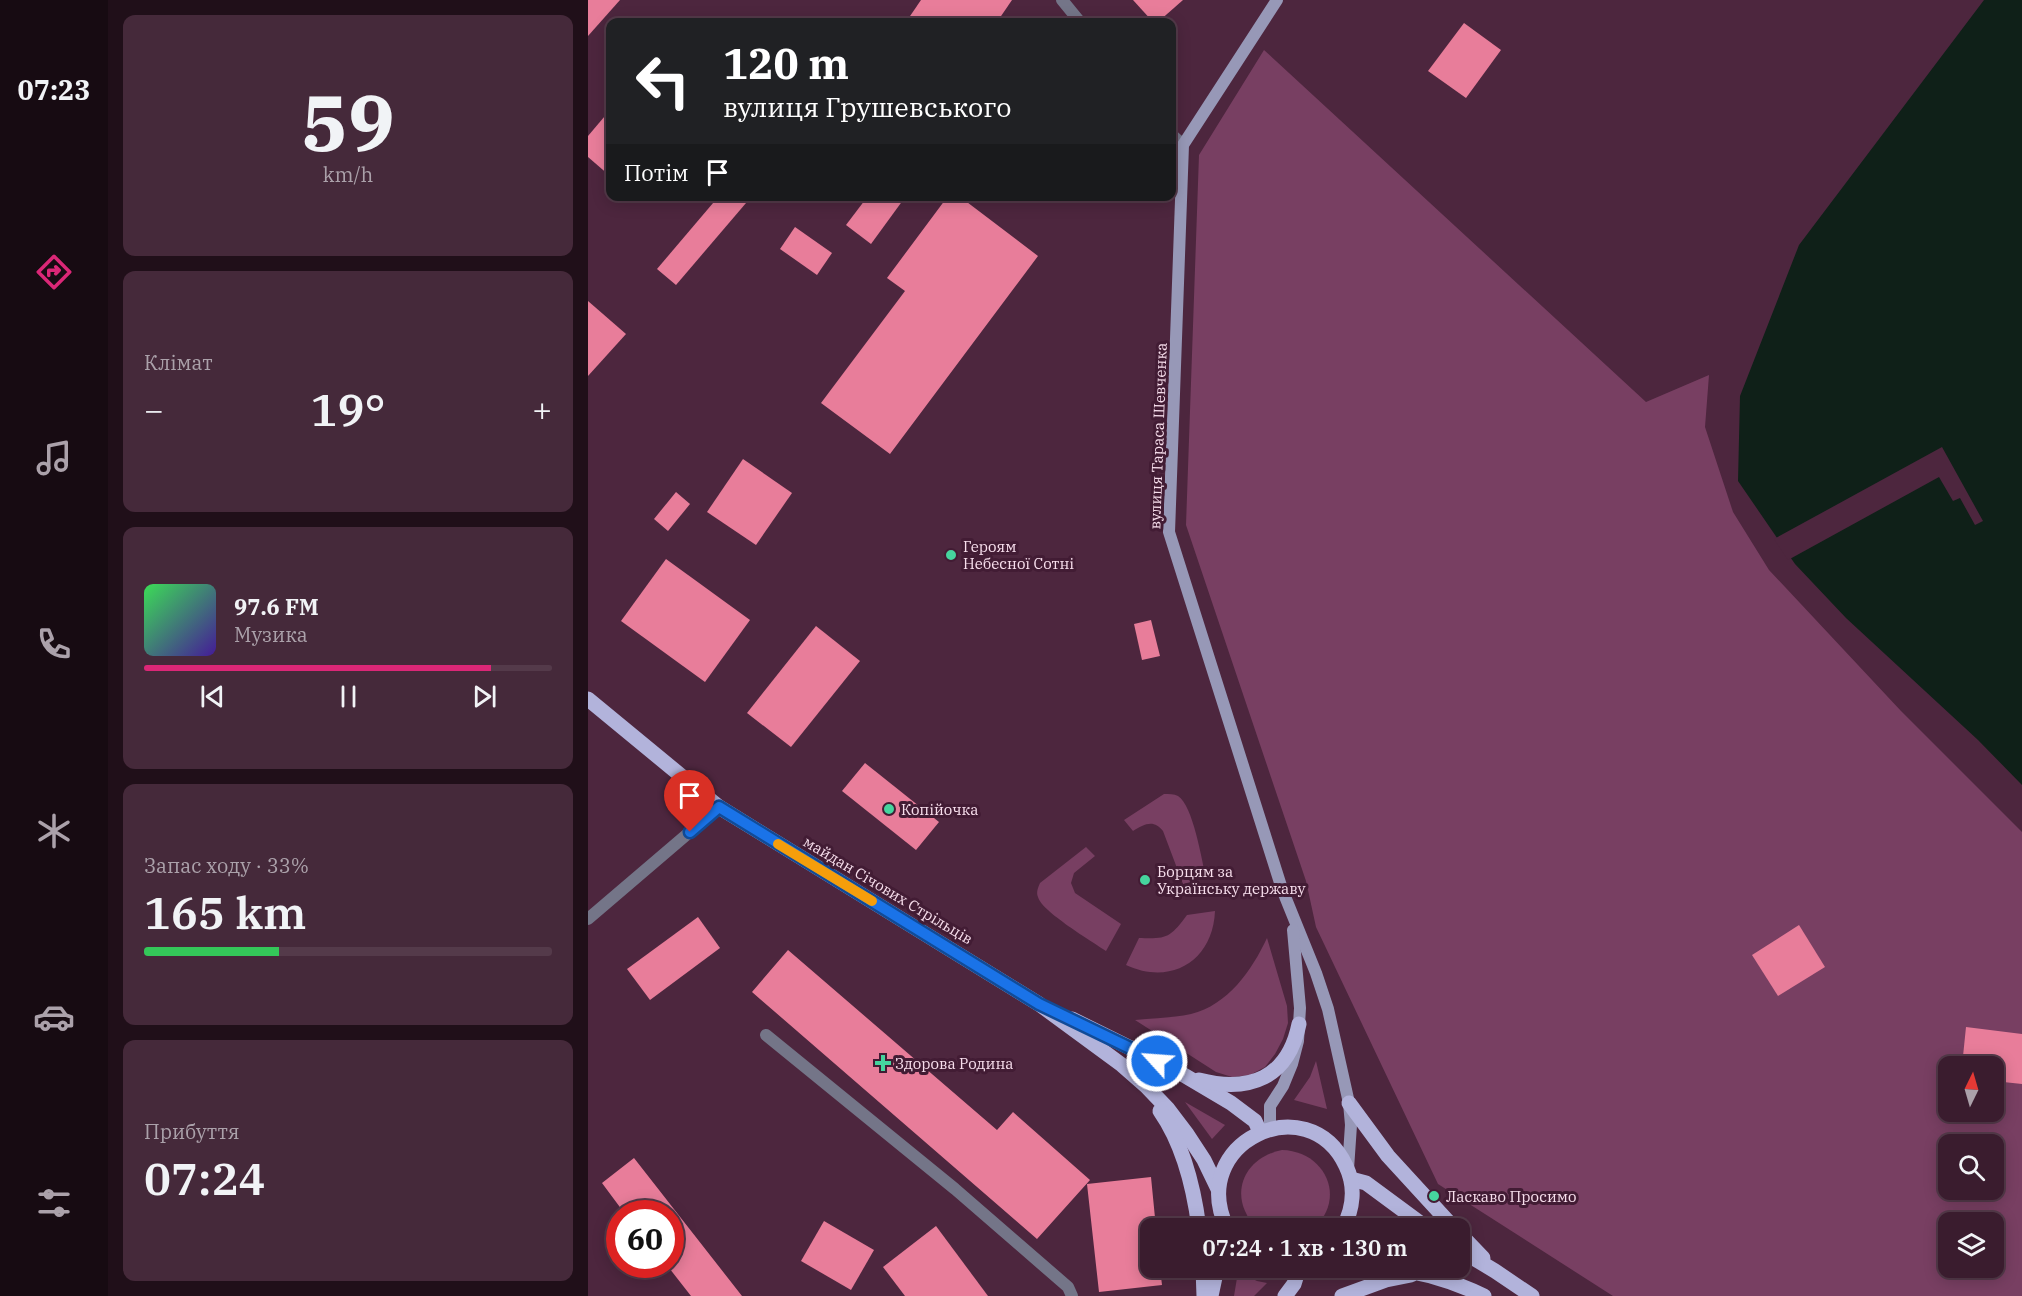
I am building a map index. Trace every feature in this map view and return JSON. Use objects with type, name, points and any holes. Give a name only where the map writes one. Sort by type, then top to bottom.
[{"type":"main road","name":"майдан Січових Стрільців","points":[[588,699],[719,807],[1039,1004],[1122,1065],[1168,1109],[1204,1160],[1218,1189]]},
{"type":"main road","name":"майдан Січових Стрільців","points":[[1039,1004],[1177,1071],[1247,1115],[1265,1131]]},
{"type":"main road","points":[[1177,1071],[1194,1078],[1225,1085],[1258,1079],[1272,1072],[1288,1056],[1299,1024]]},
{"type":"main road","points":[[1122,1065],[1145,1089],[1164,1117],[1189,1176],[1197,1218]]},
{"type":"main road","points":[[1349,1103],[1388,1156],[1445,1218]]},
{"type":"main road","points":[[1222,1218],[1218,1189],[1223,1168],[1234,1150],[1251,1137],[1265,1131],[1291,1128],[1311,1132],[1337,1151],[1349,1174],[1352,1200],[1346,1218]]},
{"type":"main road","points":[[1349,1174],[1366,1183],[1413,1218]]},
{"type":"main road","points":[[1470,1245],[1495,1271]]},
{"type":"main road","points":[[1470,1256],[1532,1296]]},
{"type":"main road","points":[[1203,1278],[1204,1296]]},
{"type":"main road","points":[[1211,1296],[1215,1278]]},
{"type":"main road","points":[[1285,1296],[1296,1278]]},
{"type":"main road","points":[[1342,1296],[1397,1278]]},
{"type":"main road","points":[[1443,1278],[1484,1296]]},
{"type":"street","points":[[1062,0],[1077,18]]},
{"type":"street","points":[[1176,139],[1183,145],[1276,0]]},
{"type":"street","name":"вулиця Тараса Шевченка","points":[[1183,145],[1169,532],[1278,878],[1328,1009],[1349,1103],[1351,1147],[1349,1174]]},
{"type":"street","points":[[588,919],[719,807]]},
{"type":"street","name":"вулиця Тараса Шевченка","points":[[1265,1131],[1270,1106],[1283,1086],[1298,1041],[1299,1024],[1292,917]]},
{"type":"street","points":[[766,1035],[955,1189],[1068,1287],[1072,1296]]},
{"type":"shaded area","points":[[1984,0],[2022,0],[2022,785],[1978,740],[1846,618],[1795,564],[1738,481],[1740,396],[1799,245]]},
{"type":"shaded area","points":[[1264,50],[1646,402],[1709,375],[1705,427],[1733,512],[1769,570],[1901,711],[2022,832],[2022,1296],[1613,1296],[1438,1184],[1316,927],[1306,881],[1186,525],[1199,155]]},
{"type":"shaded area","points":[[1164,794],[1178,796],[1188,810],[1206,878],[1183,884],[1160,827],[1149,824],[1133,831],[1124,820]]},
{"type":"shaded area","points":[[1086,847],[1095,856],[1074,873],[1071,883],[1075,893],[1121,924],[1106,951],[1057,918],[1041,903],[1037,895],[1040,883]]},
{"type":"shaded area","points":[[1215,911],[1207,943],[1198,956],[1187,965],[1159,972],[1143,971],[1126,965],[1139,938],[1167,936],[1187,915]]},
{"type":"shaded area","points":[[1267,938],[1287,1006],[1288,1023],[1283,1039],[1265,1067],[1250,1075],[1232,1077],[1216,1072],[1135,1020],[1191,1014],[1216,1003],[1246,974]]},
{"type":"shaded area","points":[[1316,1061],[1327,1109],[1294,1100],[1310,1077]]},
{"type":"shaded area","points":[[1185,1102],[1225,1125],[1212,1139]]},
{"type":"shaded area","points":[[1282,1150],[1297,1152],[1310,1158],[1320,1167],[1330,1190],[1329,1203],[1322,1218],[1250,1218],[1243,1204],[1241,1192],[1243,1181],[1257,1161],[1268,1154]]},
{"type":"shaded area","points":[[1237,1278],[1251,1278],[1267,1283],[1254,1296],[1234,1296]]},
{"type":"pier","points":[[1942,447],[1983,521],[1975,525],[1960,498],[1953,501],[1939,477],[1788,560],[1774,539]]},
{"type":"building","points":[[588,0],[620,0],[588,36]]},
{"type":"building","points":[[921,0],[1012,0],[1000,18],[909,18]]},
{"type":"building","points":[[1133,0],[1183,0],[1163,18],[1149,18]]},
{"type":"building","points":[[1464,23],[1501,50],[1466,98],[1428,71]]},
{"type":"building","points":[[606,115],[606,173],[588,157],[588,136]]},
{"type":"building","points":[[715,201],[748,201],[676,285],[657,269]]},
{"type":"building","points":[[864,201],[902,201],[871,244],[846,225]]},
{"type":"building","points":[[944,201],[966,201],[1038,256],[890,454],[821,403],[905,291],[887,278]]},
{"type":"building","points":[[795,227],[832,253],[817,275],[780,249]]},
{"type":"building","points":[[588,301],[626,334],[588,376]]},
{"type":"building","points":[[743,459],[792,493],[756,545],[707,512]]},
{"type":"building","points":[[676,492],[690,504],[668,531],[654,519]]},
{"type":"building","points":[[666,559],[750,620],[705,682],[621,621]]},
{"type":"building","points":[[1151,620],[1160,656],[1142,660],[1134,624]]},
{"type":"building","points":[[816,626],[860,661],[791,747],[747,713]]},
{"type":"building","points":[[865,763],[939,822],[916,850],[842,791]]},
{"type":"building","points":[[698,917],[720,948],[650,1000],[627,969]]},
{"type":"building","points":[[1799,925],[1825,967],[1778,996],[1752,955]]},
{"type":"building","points":[[788,950],[997,1130],[1013,1112],[1090,1180],[1037,1239],[752,992]]},
{"type":"building","points":[[1966,1027],[2022,1034],[2022,1084],[2004,1082],[2004,1056],[1963,1056]]},
{"type":"building","points":[[634,1158],[667,1200],[615,1200],[602,1183]]},
{"type":"building","points":[[1151,1177],[1155,1218],[1140,1218],[1140,1278],[1161,1278],[1162,1285],[1099,1292],[1087,1184]]},
{"type":"building","points":[[824,1221],[874,1250],[851,1290],[801,1261]]},
{"type":"building","points":[[684,1222],[742,1296],[691,1296],[677,1278],[684,1278]]},
{"type":"building","points":[[936,1226],[988,1296],[905,1296],[883,1267]]},
{"type":"slow traffic","points":[[778,844],[872,901]]},
{"type":"place","name":"Героям Небесної Сотні","points":[[951,555]]},
{"type":"place","name":"Копійочка","points":[[889,809]]},
{"type":"place","name":"Борцям за Українську державу","points":[[1145,880]]},
{"type":"place","name":"Здорова Родина","points":[[883,1063]]},
{"type":"place","name":"Ласкаво Просимо","points":[[1434,1196]]},
{"type":"route","points":[[690,832],[719,807],[1039,1004],[1157,1061]]}]
